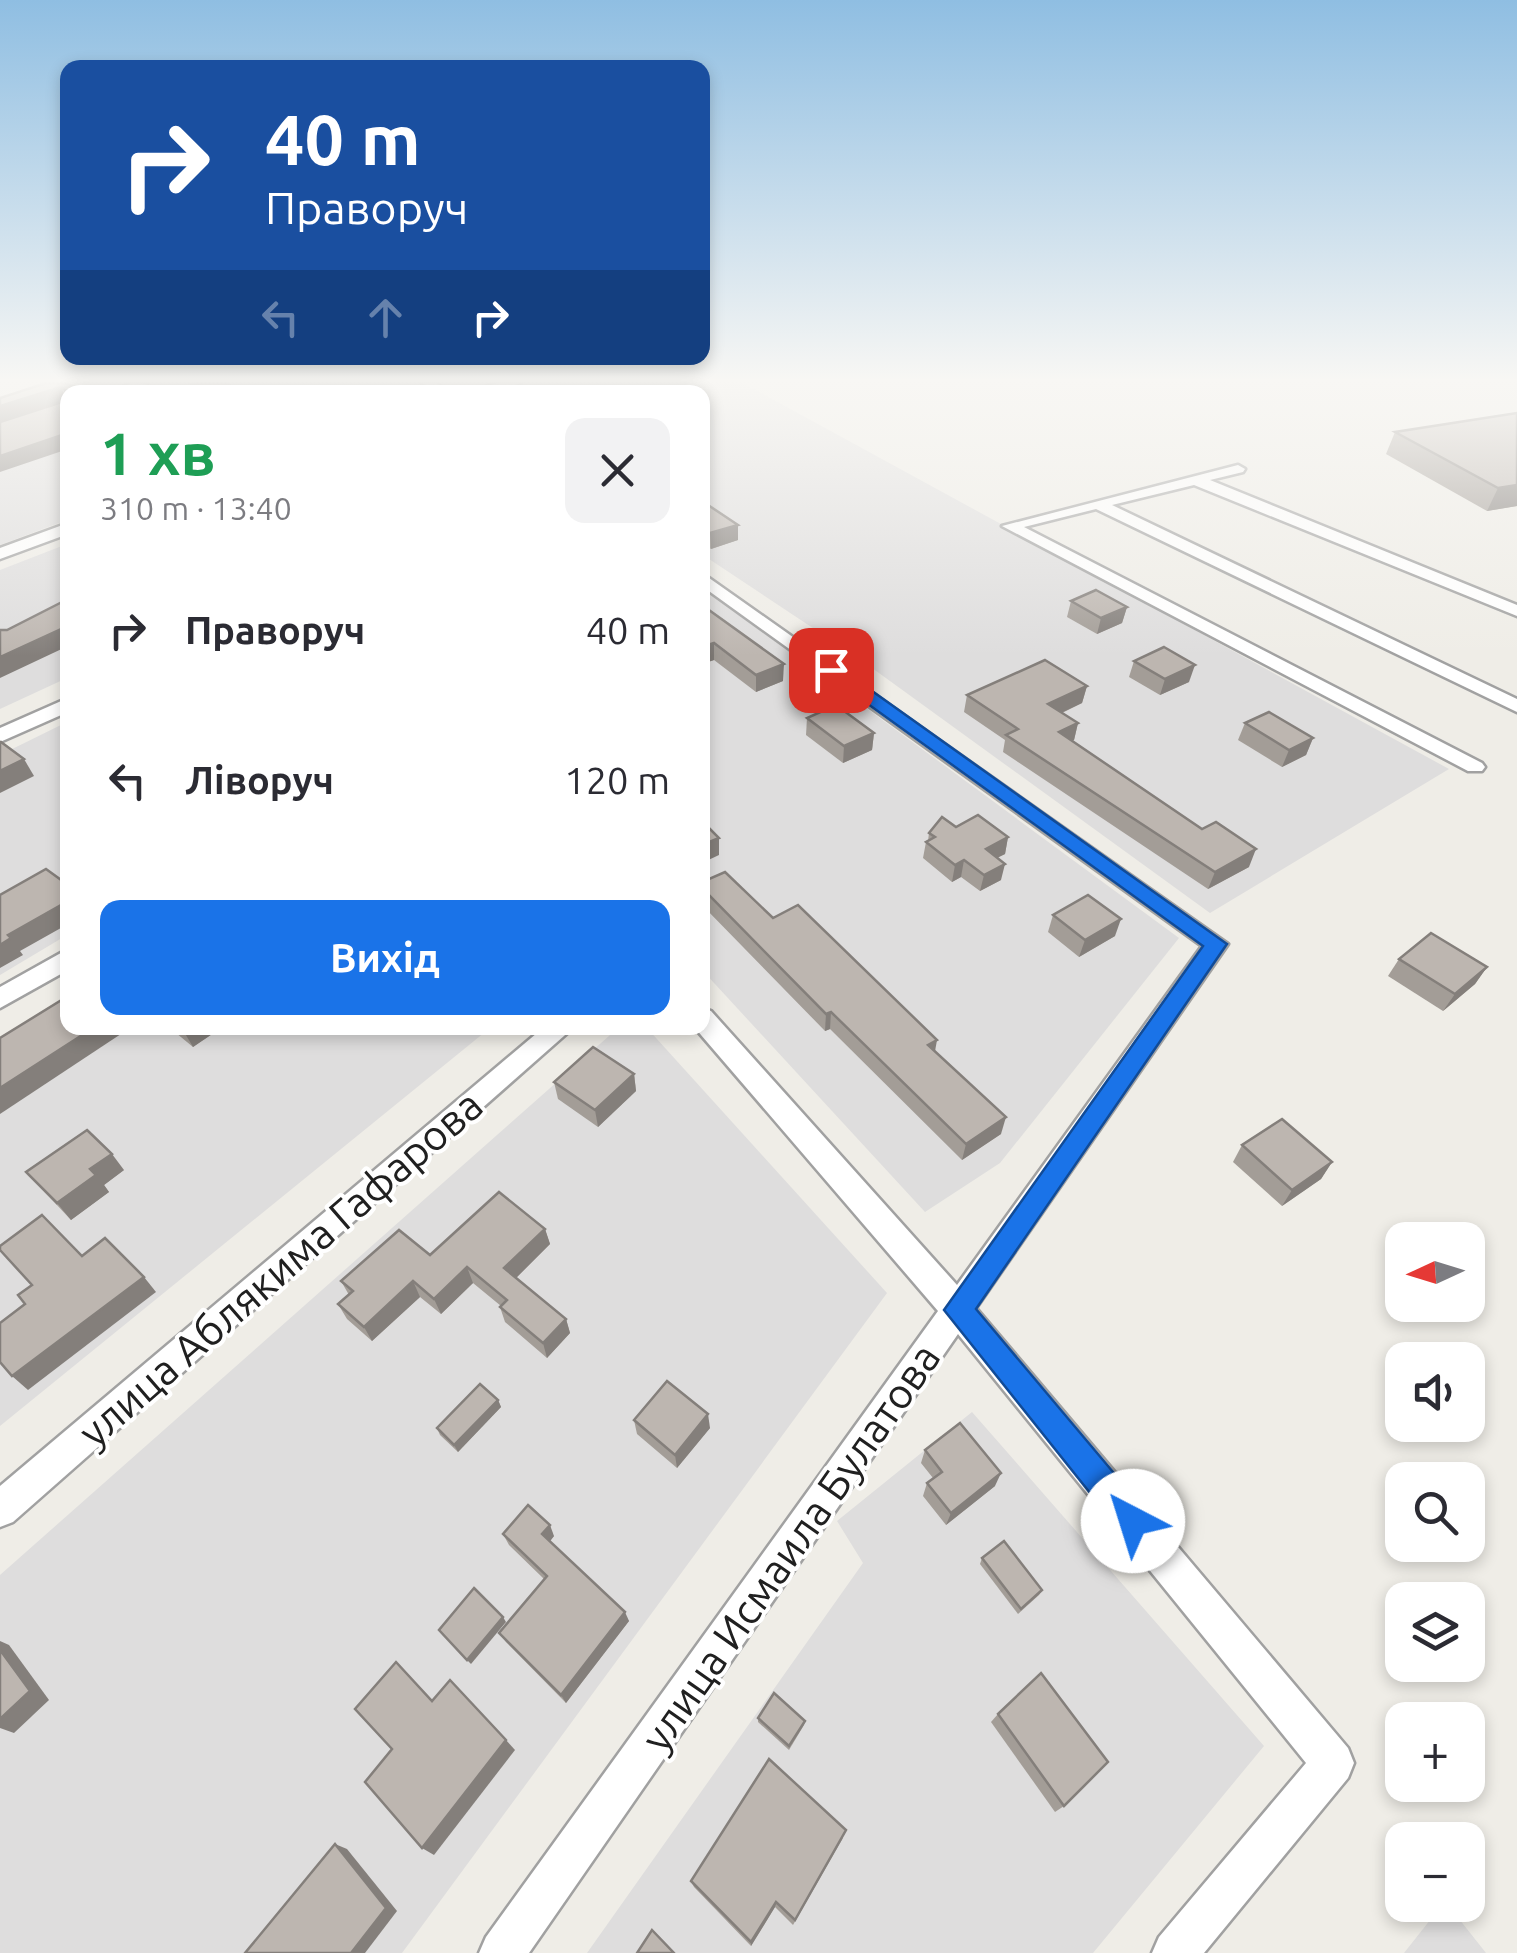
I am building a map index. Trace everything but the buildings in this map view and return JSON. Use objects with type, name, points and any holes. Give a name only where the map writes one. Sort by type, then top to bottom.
[{"type":"street","points":[[1222,474],[1010,526],[1476,768]]},
{"type":"street","points":[[1198,482],[1517,611]]},
{"type":"street","points":[[1099,505],[1517,706]]},
{"type":"street","points":[[0,554],[60,531]]},
{"type":"street","name":"улица Исмаила Булатова","points":[[502,1953],[1216,944],[710,584]]},
{"type":"street","points":[[0,736],[60,708]]},
{"type":"street","points":[[0,999],[60,963]]},
{"type":"street","points":[[710,1027],[958,1310],[1333,1762],[1175,1953]]},
{"type":"street","name":"улица Аблякима Гафарова","points":[[0,1509],[552,1035]]},
{"type":"shaded area","points":[[0,474],[60,474],[60,523],[0,545]]},
{"type":"shaded area","points":[[710,474],[910,474],[1449,769],[1210,913],[861,660],[710,560]]},
{"type":"shaded area","points":[[60,547],[60,681],[0,709],[0,570]]},
{"type":"shaded area","points":[[710,593],[1179,938],[1000,1163],[925,1212],[710,979]]},
{"type":"shaded area","points":[[60,725],[60,939],[0,975],[0,755]]},
{"type":"shaded area","points":[[60,1030],[60,1035],[481,1035],[0,1426],[0,1043]]},
{"type":"shaded area","points":[[610,1035],[653,1035],[887,1293],[402,1953],[0,1953],[0,1575]]},
{"type":"shaded area","points":[[972,1412],[1264,1746],[1093,1953],[587,1953],[863,1563],[837,1521]]},
{"type":"shaded area","points":[[1429,1922],[1461,1922],[1486,1953],[1404,1953]]},
{"type":"route","points":[[831,670],[1216,944],[958,1310],[1133,1521]]}]
